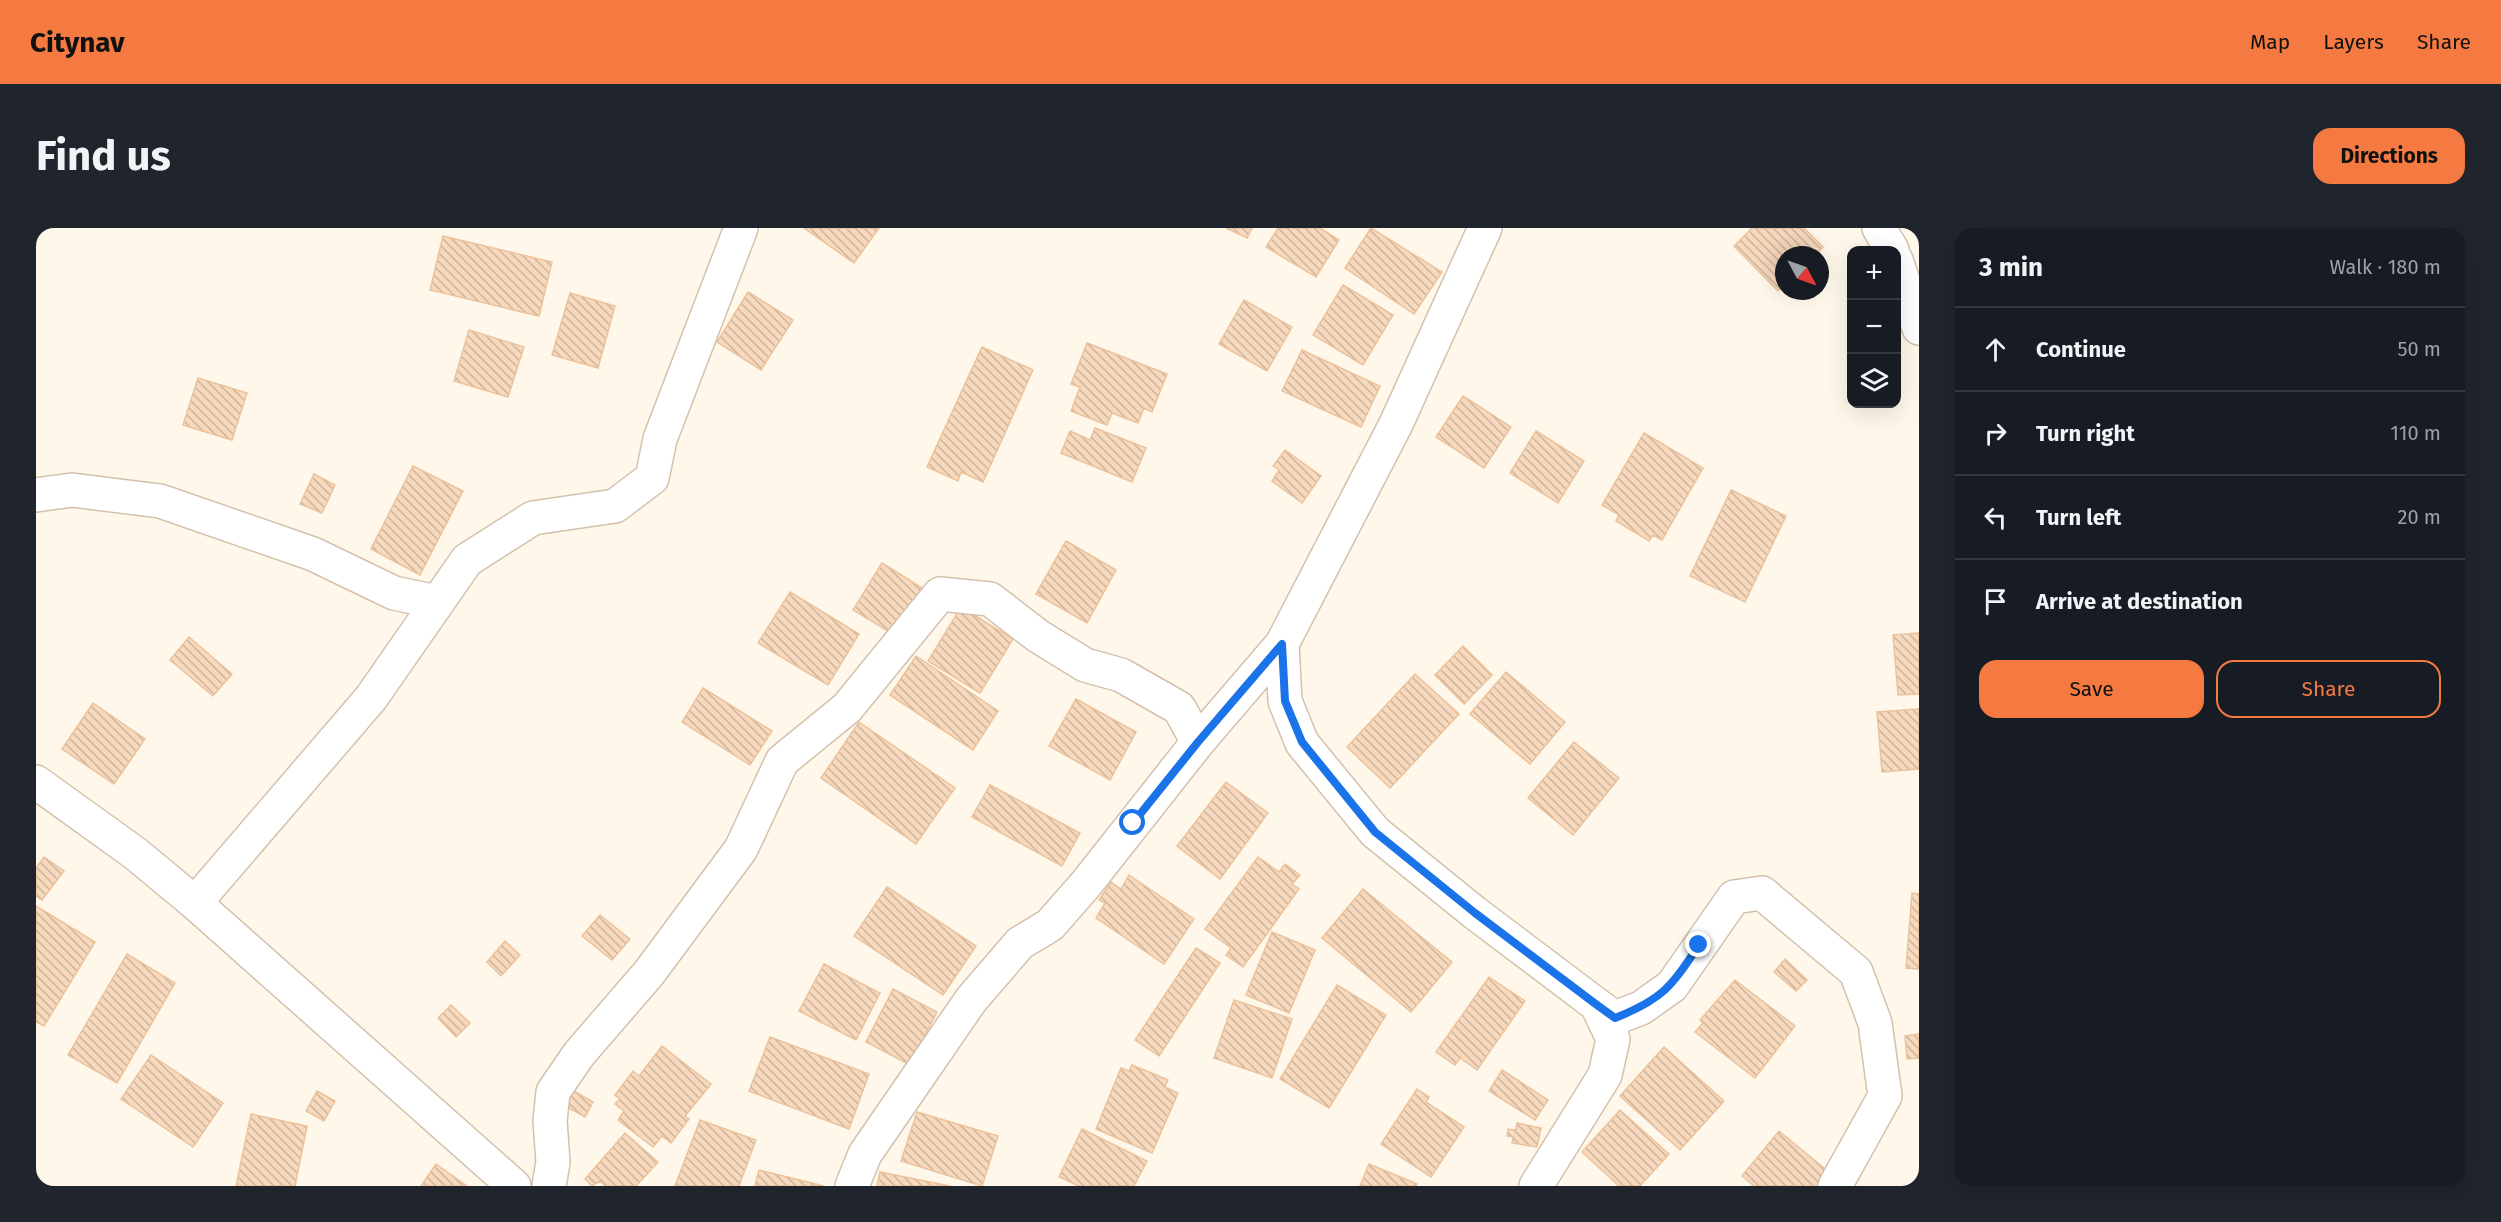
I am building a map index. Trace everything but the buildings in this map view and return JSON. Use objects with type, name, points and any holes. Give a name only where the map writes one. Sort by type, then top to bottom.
[{"type":"street","points":[[195,903],[371,698],[467,560],[533,518],[615,506],[652,478],[660,439],[741,228]]},
{"type":"street","points":[[852,1186],[865,1154],[971,1000],[1020,943],[1050,925],[1086,884],[1198,742],[1282,644],[1396,424],[1485,228]]},
{"type":"street","points":[[1880,228],[1890,246]]},
{"type":"street","points":[[1901,275],[1919,328]]},
{"type":"street","points":[[36,495],[72,490],[160,501],[313,554],[394,593],[437,602]]},
{"type":"street","points":[[549,1186],[553,1162],[550,1121],[553,1092],[579,1054],[649,973],[741,849],[782,761],[847,708],[940,594],[990,598],[1038,636],[1085,665],[1121,675],[1179,708],[1198,742]]},
{"type":"street","points":[[1282,644],[1285,701],[1302,742],[1375,832],[1475,913],[1615,1018],[1641,1008],[1672,986],[1734,897],[1762,893],[1856,972],[1875,1023],[1885,1096],[1835,1186]]},
{"type":"street","points":[[36,782],[136,854],[195,903],[514,1186]]},
{"type":"street","points":[[1536,1186],[1605,1075],[1613,1039],[1597,1005]]},
{"type":"route","points":[[1133,823],[1198,742],[1282,644],[1285,701],[1302,742],[1375,832],[1475,913],[1615,1018],[1641,1008],[1672,986],[1699,945]]}]
